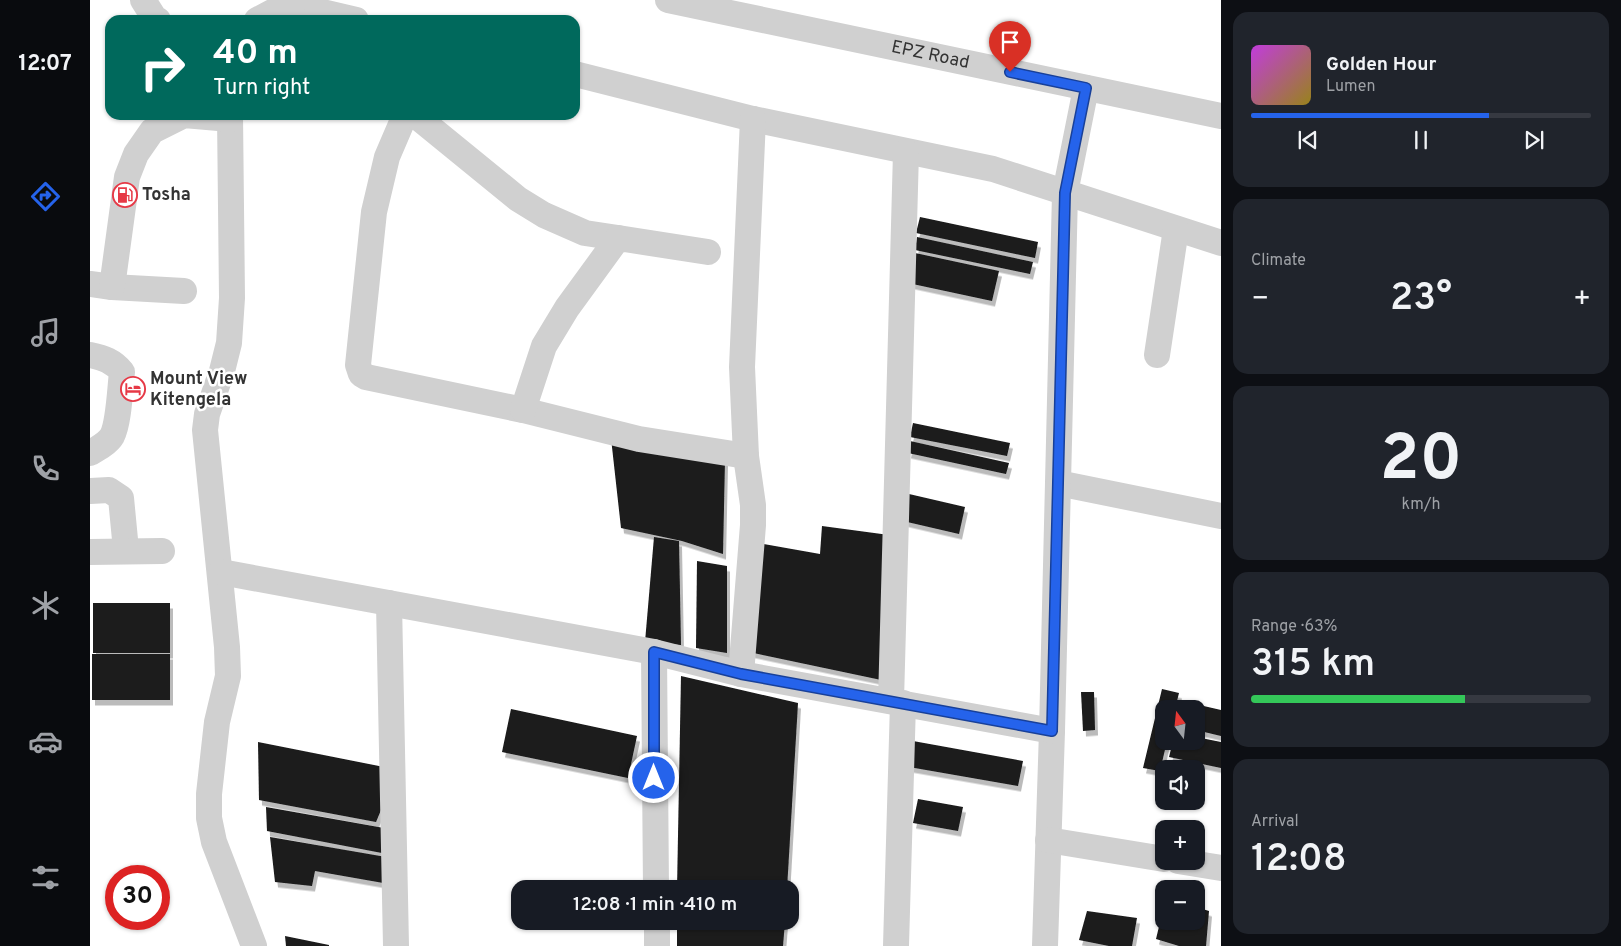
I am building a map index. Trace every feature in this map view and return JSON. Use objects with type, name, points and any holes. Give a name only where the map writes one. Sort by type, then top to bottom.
[{"type":"street","points":[[143,0],[153,15]]},
{"type":"street","name":"EPZ Road","points":[[668,0],[1221,116]]},
{"type":"street","points":[[266,15],[293,2],[338,15]]},
{"type":"street","points":[[580,75],[752,119],[993,169],[1221,242]]},
{"type":"street","points":[[1045,946],[1065,193],[1086,88]]},
{"type":"street","points":[[741,674],[753,525],[753,505],[746,456],[742,367],[752,119]]},
{"type":"street","points":[[175,120],[152,131],[136,154],[128,177],[101,286],[184,291]]},
{"type":"street","points":[[230,120],[232,298],[230,334],[222,371],[206,414],[205,430],[228,647],[228,676],[217,722],[209,794],[209,818],[214,842],[254,946]]},
{"type":"street","points":[[403,120],[387,158],[374,212],[358,365],[361,374],[366,377],[523,410],[639,439],[746,456]]},
{"type":"street","points":[[421,120],[518,199],[544,215],[585,233],[708,252]]},
{"type":"street","points":[[896,946],[897,702],[906,152]]},
{"type":"street","points":[[1157,355],[1176,229]]},
{"type":"street","points":[[523,410],[544,346],[567,308],[618,238]]},
{"type":"street","points":[[90,355],[106,358],[122,372],[117,416],[112,437],[103,445],[90,452]]},
{"type":"street","points":[[1058,483],[1221,516]]},
{"type":"street","points":[[90,491],[109,490],[121,498],[126,550]]},
{"type":"street","points":[[90,552],[162,551]]},
{"type":"street","points":[[221,572],[654,652],[741,674],[1052,731]]},
{"type":"street","points":[[389,603],[396,946]]},
{"type":"street","points":[[654,652],[656,880]]},
{"type":"street","points":[[1048,840],[1155,858]]},
{"type":"street","points":[[1205,865],[1221,868]]},
{"type":"street","points":[[657,930],[657,946]]},
{"type":"building","points":[[920,217],[1038,242],[1035,258],[916,233]]},
{"type":"building","points":[[917,237],[1033,262],[1030,274],[915,250]]},
{"type":"building","points":[[915,253],[999,271],[992,301],[908,283]]},
{"type":"building","points":[[913,423],[1010,443],[1007,456],[910,437]]},
{"type":"building","points":[[611,438],[725,460],[723,554],[682,541],[621,528]]},
{"type":"building","points":[[910,441],[1009,463],[1006,474],[908,453]]},
{"type":"building","points":[[909,494],[965,507],[959,534],[903,521]]},
{"type":"building","points":[[822,526],[889,535],[886,681],[749,652],[753,542],[820,554]]},
{"type":"building","points":[[654,537],[679,541],[681,645],[645,642]]},
{"type":"building","points":[[697,561],[727,566],[727,653],[696,648]]},
{"type":"building","points":[[93,603],[170,603],[170,653],[93,653]]},
{"type":"building","points":[[92,654],[170,654],[170,700],[92,700]]},
{"type":"building","points":[[681,676],[798,703],[788,880],[677,880]]},
{"type":"building","points":[[1162,689],[1179,693],[1177,700],[1159,700]]},
{"type":"building","points":[[1081,692],[1094,692],[1095,730],[1083,731]]},
{"type":"building","points":[[1205,706],[1221,710],[1221,736],[1205,732]]},
{"type":"building","points":[[511,709],[637,736],[628,778],[502,752]]},
{"type":"building","points":[[1155,718],[1155,750],[1165,750],[1163,760],[1155,760],[1155,770],[1143,768]]},
{"type":"building","points":[[1205,739],[1221,742],[1221,768],[1205,765],[1205,760],[1183,760],[1169,757],[1171,750],[1205,750]]},
{"type":"building","points":[[913,741],[1023,761],[1018,786],[909,767]]},
{"type":"building","points":[[258,742],[384,767],[381,810],[376,822],[259,800]]},
{"type":"building","points":[[918,799],[963,807],[958,831],[913,823]]},
{"type":"building","points":[[266,807],[384,828],[382,853],[267,831]]},
{"type":"building","points":[[270,837],[386,857],[389,884],[315,871],[312,886],[275,882]]},
{"type":"building","points":[[1205,910],[1209,911],[1206,946],[1179,946],[1156,939],[1158,930],[1205,930]]},
{"type":"building","points":[[1087,911],[1137,918],[1132,946],[1109,946],[1079,940]]},
{"type":"building","points":[[677,930],[784,930],[783,946],[677,946]]},
{"type":"building","points":[[285,936],[329,945],[329,946],[286,946]]},
{"type":"place","name":"Tosha","points":[[125,195]]},
{"type":"place","name":"Mount View Kitengela","points":[[133,389]]},
{"type":"route","points":[[654,778],[654,652],[741,674],[1052,731],[1065,193],[1086,88],[1010,72]]}]
